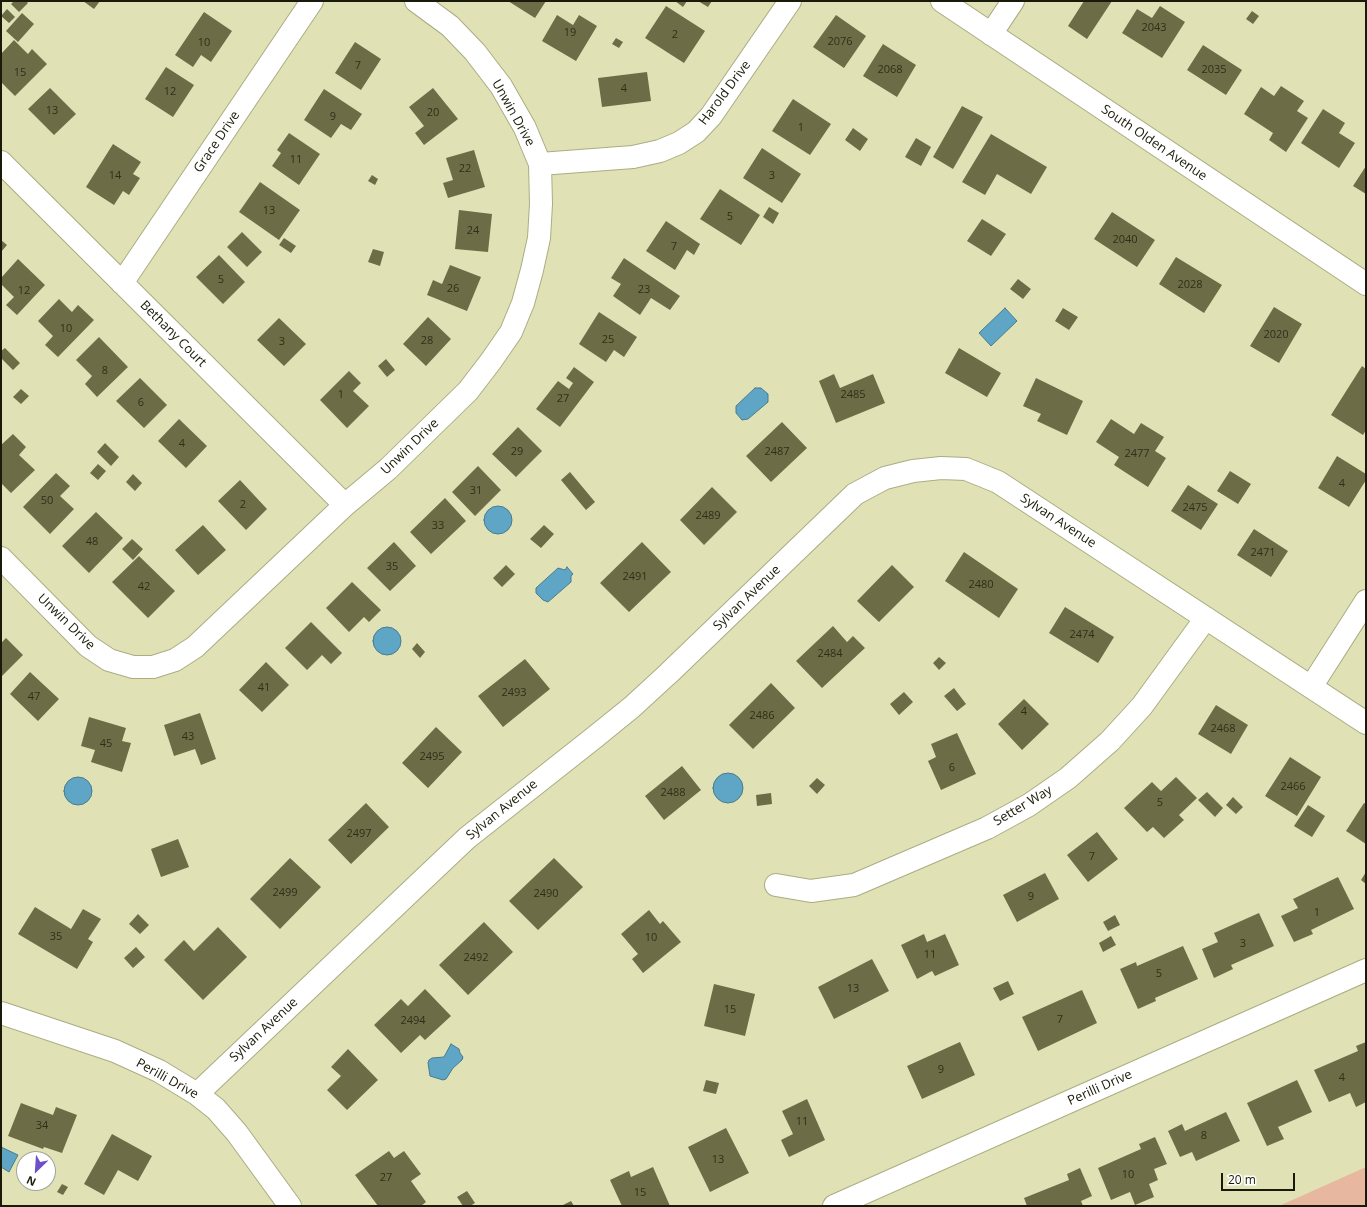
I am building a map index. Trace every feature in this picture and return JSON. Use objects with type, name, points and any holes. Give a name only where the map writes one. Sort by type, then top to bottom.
[{"type":"street","name":"Grace Drive","points":[[122,283],[312,1]]},
{"type":"street","name":"Unwin Drive","points":[[1,558],[88,646],[109,660],[133,667],[153,667],[174,660],[195,648],[345,505],[388,468],[468,391],[491,361],[511,332],[523,303],[532,270],[539,238],[541,204],[540,164],[525,128],[500,86],[476,52],[450,26],[416,1]]},
{"type":"street","name":"Harold Drive","points":[[540,164],[633,157],[660,151],[679,143],[696,132],[711,116],[790,1]]},
{"type":"street","name":"South Olden Avenue","points":[[942,1],[1366,284]]},
{"type":"street","points":[[991,34],[1013,1]]},
{"type":"street","name":"Bethany Court","points":[[1,162],[345,505]]},
{"type":"street","name":"Sylvan Avenue","points":[[197,1094],[467,838],[632,707],[855,494],[885,478],[913,471],[941,468],[966,469],[998,482],[1366,723]]},
{"type":"street","points":[[1311,687],[1366,601]]},
{"type":"street","name":"Setter Way","points":[[776,885],[811,891],[854,885],[987,828],[1029,805],[1068,778],[1110,742],[1142,706],[1206,618]]},
{"type":"street","name":"Perilli Drive","points":[[834,1206],[1366,970]]},
{"type":"street","name":"Perilli Drive","points":[[1,1013],[114,1051],[159,1071],[197,1094],[216,1109],[237,1133],[290,1206]]},
{"type":"shaded area","points":[[1366,1167],[1366,1206],[1279,1206]]},
{"type":"water","points":[[1005,308],[1017,321],[991,346],[979,333]]},
{"type":"water","points":[[755,388],[761,388],[768,394],[768,402],[748,419],[742,420],[736,413],[736,406]]},
{"type":"water","points":[[498,506],[508,510],[512,520],[508,530],[498,534],[488,530],[484,520],[488,510]]},
{"type":"water","points":[[567,567],[573,574],[571,576],[571,582],[548,602],[543,600],[536,593],[536,588],[558,568],[565,570]]},
{"type":"water","points":[[387,627],[397,631],[401,641],[397,651],[387,655],[377,651],[373,641],[377,631]]},
{"type":"water","points":[[728,773],[739,777],[743,788],[739,799],[728,803],[717,799],[713,788],[717,777]]},
{"type":"water","points":[[78,777],[88,781],[92,791],[88,801],[78,805],[68,801],[64,791],[68,781]]},
{"type":"water","points":[[451,1044],[459,1049],[463,1057],[462,1060],[453,1068],[446,1079],[443,1080],[430,1076],[429,1060],[432,1058],[444,1057]]},
{"type":"water","points":[[1,1147],[16,1154],[16,1159],[9,1172],[1,1167]]},
{"type":"building","points":[[14,1],[26,1],[28,3],[19,12],[11,4]]},
{"type":"building","points":[[83,1],[100,1],[94,9]]},
{"type":"building","points":[[508,1],[546,1],[535,18]]},
{"type":"building","points":[[675,1],[687,1],[683,7]]},
{"type":"building","points":[[698,1],[712,1],[708,7]]},
{"type":"building","points":[[1084,1],[1112,1],[1087,39],[1068,26]]},
{"type":"building","points":[[666,6],[705,31],[684,63],[645,38]]},
{"type":"building","points":[[1160,6],[1185,22],[1162,58],[1122,33],[1137,9],[1152,18]]},
{"type":"building","points":[[7,9],[15,17],[9,23],[1,16]]},
{"type":"building","points":[[1252,11],[1259,16],[1253,24],[1246,19]]},
{"type":"building","points":[[204,12],[232,31],[211,62],[201,55],[193,67],[175,55]]},
{"type":"building","points":[[22,13],[34,24],[18,42],[6,31]]},
{"type":"building","points":[[557,15],[573,25],[579,15],[597,26],[576,61],[542,41]]},
{"type":"building","points":[[836,15],[866,36],[844,68],[813,47]]},
{"type":"building","points":[[616,38],[623,42],[619,48],[612,44]]},
{"type":"building","points":[[14,40],[28,54],[32,49],[47,64],[15,96],[1,82],[1,54]]},
{"type":"building","points":[[355,42],[381,59],[361,90],[335,73]]},
{"type":"building","points":[[883,44],[916,65],[897,97],[863,76]]},
{"type":"building","points":[[1203,45],[1242,70],[1226,95],[1187,70]]},
{"type":"building","points":[[166,67],[194,85],[173,117],[145,99]]},
{"type":"building","points":[[647,72],[651,101],[602,107],[598,78]]},
{"type":"building","points":[[1281,86],[1304,101],[1297,111],[1308,118],[1286,152],[1269,140],[1273,133],[1244,114],[1261,87],[1274,96]]},
{"type":"building","points":[[50,88],[76,114],[54,135],[28,109]]},
{"type":"building","points":[[433,88],[458,119],[424,145],[415,133],[424,126],[409,107]]},
{"type":"building","points":[[324,89],[362,114],[351,130],[341,124],[331,138],[304,120]]},
{"type":"building","points":[[793,99],[831,124],[810,155],[772,131]]},
{"type":"building","points":[[962,106],[983,117],[953,169],[933,157]]},
{"type":"building","points":[[1323,109],[1345,123],[1339,133],[1355,143],[1339,168],[1301,143]]},
{"type":"building","points":[[853,128],[868,139],[860,151],[845,140]]},
{"type":"building","points":[[289,133],[320,154],[299,185],[272,166],[281,153],[277,150]]},
{"type":"building","points":[[991,134],[1047,167],[1031,194],[997,174],[985,195],[962,182]]},
{"type":"building","points":[[916,138],[931,147],[921,166],[905,157]]},
{"type":"building","points":[[113,144],[141,162],[133,174],[140,178],[129,195],[123,191],[114,205],[86,187]]},
{"type":"building","points":[[762,148],[801,174],[782,203],[743,178]]},
{"type":"building","points":[[474,150],[485,187],[448,198],[443,183],[453,180],[446,158]]},
{"type":"building","points":[[1366,166],[1366,194],[1353,186]]},
{"type":"building","points":[[372,175],[378,179],[375,185],[368,181]]},
{"type":"building","points":[[260,182],[300,210],[279,240],[239,212]]},
{"type":"building","points":[[720,189],[760,215],[741,245],[700,219]]},
{"type":"building","points":[[769,207],[779,213],[773,224],[763,217]]},
{"type":"building","points":[[459,210],[492,214],[488,252],[455,249]]},
{"type":"building","points":[[1112,212],[1155,240],[1137,267],[1094,239]]},
{"type":"building","points":[[982,219],[1006,234],[991,256],[967,241]]},
{"type":"building","points":[[666,221],[700,244],[694,255],[687,250],[675,270],[646,251]]},
{"type":"building","points":[[242,232],[262,252],[247,267],[227,247]]},
{"type":"building","points":[[284,238],[296,246],[291,253],[279,245]]},
{"type":"building","points":[[1,240],[7,245],[1,252]]},
{"type":"building","points":[[373,249],[384,252],[380,266],[368,262]]},
{"type":"building","points":[[219,255],[245,282],[223,304],[196,277]]},
{"type":"building","points":[[1176,257],[1222,285],[1204,313],[1159,284]]},
{"type":"building","points":[[624,258],[680,296],[670,310],[651,298],[640,315],[613,296],[621,284],[611,278]]},
{"type":"building","points":[[18,259],[45,285],[17,315],[6,305],[14,297],[1,284],[1,278]]},
{"type":"building","points":[[450,265],[481,277],[467,311],[427,295],[433,280],[442,284]]},
{"type":"building","points":[[1018,279],[1031,289],[1023,299],[1010,289]]},
{"type":"building","points":[[59,299],[72,312],[78,305],[94,320],[58,357],[45,345],[53,336],[38,321]]},
{"type":"building","points":[[1274,307],[1302,324],[1279,363],[1250,346]]},
{"type":"building","points":[[1063,308],[1078,317],[1069,330],[1055,321]]},
{"type":"building","points":[[599,312],[637,337],[624,357],[614,350],[606,362],[579,344]]},
{"type":"building","points":[[428,317],[451,339],[426,366],[403,344]]},
{"type":"building","points":[[279,318],[306,344],[284,366],[257,340]]},
{"type":"building","points":[[99,337],[128,367],[97,397],[85,384],[92,376],[76,360]]},
{"type":"building","points":[[5,348],[20,363],[13,370],[1,358],[1,351]]},
{"type":"building","points":[[959,348],[1001,373],[987,397],[945,373]]},
{"type":"building","points":[[386,359],[395,370],[387,377],[378,366]]},
{"type":"building","points":[[1362,366],[1366,369],[1366,430],[1363,435],[1331,415]]},
{"type":"building","points":[[574,367],[594,382],[560,427],[536,409],[558,381],[569,389],[573,383],[566,378]]},
{"type":"building","points":[[349,371],[361,383],[353,391],[369,406],[347,428],[320,400]]},
{"type":"building","points":[[834,374],[840,388],[873,374],[885,403],[836,423],[819,381]]},
{"type":"building","points":[[140,378],[167,405],[144,428],[116,401]]},
{"type":"building","points":[[1036,378],[1083,401],[1067,435],[1037,421],[1041,414],[1023,406]]},
{"type":"building","points":[[21,389],[29,396],[21,404],[13,397]]},
{"type":"building","points":[[179,419],[207,446],[186,468],[158,441]]},
{"type":"building","points":[[1111,419],[1134,434],[1141,423],[1164,437],[1155,451],[1166,458],[1148,487],[1114,465],[1119,457],[1096,442]]},
{"type":"building","points":[[782,422],[807,448],[771,482],[746,456]]},
{"type":"building","points":[[518,427],[542,451],[516,477],[492,454]]},
{"type":"building","points":[[13,434],[26,447],[19,455],[35,470],[11,493],[1,483],[1,445]]},
{"type":"building","points":[[105,443],[119,457],[111,466],[97,452]]},
{"type":"building","points":[[1337,456],[1366,474],[1366,480],[1349,507],[1318,488]]},
{"type":"building","points":[[98,464],[106,471],[98,480],[90,473]]},
{"type":"building","points":[[478,466],[501,490],[475,516],[452,492]]},
{"type":"building","points":[[1230,471],[1251,484],[1238,504],[1217,491]]},
{"type":"building","points":[[570,472],[595,502],[586,510],[561,480]]},
{"type":"building","points":[[56,473],[70,486],[60,496],[74,509],[50,534],[23,507]]},
{"type":"building","points":[[133,474],[142,483],[135,491],[126,482]]},
{"type":"building","points":[[240,480],[267,509],[246,530],[218,501]]},
{"type":"building","points":[[1188,485],[1218,504],[1201,530],[1171,511]]},
{"type":"building","points":[[712,487],[737,512],[704,545],[680,520]]},
{"type":"building","points":[[445,498],[466,521],[431,554],[410,532]]},
{"type":"building","points":[[96,512],[123,538],[89,573],[62,546]]},
{"type":"building","points":[[203,525],[226,550],[198,575],[175,550]]},
{"type":"building","points":[[544,525],[554,534],[541,548],[530,539]]},
{"type":"building","points":[[1254,529],[1288,551],[1271,577],[1237,555]]},
{"type":"building","points":[[132,539],[143,549],[133,560],[122,549]]},
{"type":"building","points":[[394,542],[416,566],[390,591],[367,568]]},
{"type":"building","points":[[642,542],[671,572],[629,612],[600,583]]},
{"type":"building","points":[[964,552],[1018,589],[999,618],[945,581]]},
{"type":"building","points":[[139,556],[175,591],[148,618],[112,582]]},
{"type":"building","points":[[506,565],[515,574],[502,587],[493,578]]},
{"type":"building","points":[[892,565],[914,587],[879,622],[857,601]]},
{"type":"building","points":[[352,582],[381,610],[369,622],[364,617],[349,632],[326,608]]},
{"type":"building","points":[[1065,607],[1114,637],[1098,663],[1049,633]]},
{"type":"building","points":[[311,622],[342,653],[331,664],[322,655],[307,670],[285,648]]},
{"type":"building","points":[[833,626],[847,642],[853,636],[865,648],[822,688],[796,661]]},
{"type":"building","points":[[6,638],[23,655],[1,677],[1,643]]},
{"type":"building","points":[[417,643],[425,652],[420,658],[412,649]]},
{"type":"building","points":[[939,657],[946,663],[939,670],[933,663]]},
{"type":"building","points":[[525,659],[550,689],[503,727],[478,696]]},
{"type":"building","points":[[266,662],[289,685],[262,712],[239,690]]},
{"type":"building","points":[[30,672],[59,699],[38,721],[10,694]]},
{"type":"building","points":[[771,683],[795,708],[753,749],[729,725]]},
{"type":"building","points":[[954,688],[966,704],[957,711],[944,696]]},
{"type":"building","points":[[904,692],[913,702],[899,715],[890,704]]},
{"type":"building","points":[[1024,699],[1049,724],[1022,750],[998,724]]},
{"type":"building","points":[[1216,705],[1248,725],[1231,754],[1198,734]]},
{"type":"building","points":[[200,713],[216,759],[201,765],[195,749],[174,756],[164,725]]},
{"type":"building","points":[[89,717],[126,728],[122,741],[131,743],[122,772],[91,762],[95,750],[81,746]]},
{"type":"building","points":[[436,727],[462,752],[428,788],[402,763]]},
{"type":"building","points":[[957,733],[976,774],[941,790],[928,761],[936,757],[931,744]]},
{"type":"building","points":[[1290,757],[1321,777],[1297,816],[1265,796]]},
{"type":"building","points":[[682,766],[701,790],[664,820],[645,796]]},
{"type":"building","points":[[1176,777],[1197,798],[1179,815],[1184,820],[1164,838],[1153,827],[1147,832],[1124,808],[1152,782],[1161,791]]},
{"type":"building","points":[[817,778],[825,785],[817,794],[809,786]]},
{"type":"building","points":[[1207,792],[1223,808],[1215,817],[1198,800]]},
{"type":"building","points":[[771,793],[772,804],[757,806],[756,795]]},
{"type":"building","points":[[1233,797],[1243,807],[1236,814],[1226,805]]},
{"type":"building","points":[[366,803],[389,827],[351,864],[328,840]]},
{"type":"building","points":[[1364,803],[1366,804],[1366,844],[1346,831]]},
{"type":"building","points":[[1308,805],[1325,816],[1312,837],[1294,826]]},
{"type":"building","points":[[1097,832],[1118,859],[1088,882],[1067,855]]},
{"type":"building","points":[[178,839],[189,867],[161,877],[151,849]]},
{"type":"building","points":[[290,858],[321,887],[280,929],[250,899]]},
{"type":"building","points":[[554,858],[583,887],[538,930],[509,901]]},
{"type":"building","points":[[1366,872],[1366,884],[1361,880]]},
{"type":"building","points":[[1045,873],[1059,899],[1017,922],[1003,895]]},
{"type":"building","points":[[1338,877],[1354,909],[1311,930],[1313,934],[1294,942],[1281,916],[1298,908],[1293,899]]},
{"type":"building","points":[[35,907],[71,929],[83,909],[101,919],[88,939],[93,942],[77,969],[18,934]]},
{"type":"building","points":[[649,910],[660,924],[663,921],[681,942],[643,973],[632,959],[638,954],[621,934]]},
{"type":"building","points":[[1259,913],[1274,946],[1231,965],[1233,969],[1214,978],[1202,949],[1218,942],[1214,933]]},
{"type":"building","points":[[138,914],[149,925],[140,934],[129,924]]},
{"type":"building","points":[[1115,915],[1120,925],[1108,931],[1103,922]]},
{"type":"building","points":[[484,922],[513,952],[468,995],[439,965]]},
{"type":"building","points":[[218,927],[247,957],[203,1000],[164,960],[184,940],[194,951]]},
{"type":"building","points":[[924,934],[927,942],[945,934],[959,965],[935,976],[932,971],[917,979],[901,945]]},
{"type":"building","points":[[1111,936],[1116,945],[1103,952],[1099,943]]},
{"type":"building","points":[[1183,946],[1198,979],[1155,998],[1156,1001],[1138,1009],[1120,969],[1136,962],[1137,966]]},
{"type":"building","points":[[136,947],[145,957],[133,968],[124,958]]},
{"type":"building","points":[[872,959],[889,991],[834,1019],[818,987]]},
{"type":"building","points":[[1008,981],[1014,994],[1000,1001],[993,988]]},
{"type":"building","points":[[714,984],[755,994],[745,1036],[704,1026]]},
{"type":"building","points":[[425,989],[451,1016],[425,1040],[420,1035],[401,1053],[374,1025],[401,999],[408,1006]]},
{"type":"building","points":[[1082,990],[1097,1023],[1038,1051],[1022,1017]]},
{"type":"building","points":[[960,1042],[975,1075],[922,1099],[907,1066]]},
{"type":"building","points":[[1366,1042],[1366,1102],[1356,1107],[1350,1093],[1329,1102],[1314,1070],[1358,1051],[1356,1046]]},
{"type":"building","points":[[348,1049],[378,1080],[347,1110],[327,1090],[341,1076],[331,1067]]},
{"type":"building","points":[[706,1080],[719,1083],[716,1094],[703,1091]]},
{"type":"building","points":[[1297,1080],[1312,1112],[1278,1127],[1284,1139],[1267,1146],[1247,1103]]},
{"type":"building","points":[[807,1099],[825,1140],[789,1157],[781,1140],[793,1134],[782,1111]]},
{"type":"building","points":[[21,1103],[53,1115],[56,1107],[77,1115],[62,1153],[44,1147],[43,1149],[8,1136]]},
{"type":"building","points":[[1226,1112],[1240,1141],[1196,1161],[1192,1152],[1180,1157],[1168,1131],[1182,1124],[1185,1131]]},
{"type":"building","points":[[726,1128],[749,1173],[710,1192],[688,1147]]},
{"type":"building","points":[[112,1134],[152,1156],[138,1181],[118,1170],[104,1195],[84,1184]]},
{"type":"building","points":[[1155,1137],[1167,1164],[1154,1169],[1158,1180],[1149,1184],[1154,1197],[1135,1205],[1130,1192],[1111,1200],[1098,1168],[1141,1149],[1139,1144]]},
{"type":"building","points":[[389,1151],[394,1158],[404,1151],[421,1174],[411,1181],[426,1202],[421,1206],[378,1206],[355,1175]]},
{"type":"building","points":[[653,1167],[670,1206],[622,1206],[610,1180],[629,1171],[631,1177]]},
{"type":"building","points":[[1080,1168],[1092,1196],[1081,1201],[1083,1206],[1027,1206],[1024,1198],[1069,1180],[1067,1174]]},
{"type":"building","points":[[62,1184],[68,1187],[63,1195],[57,1192]]},
{"type":"building","points":[[467,1191],[475,1203],[470,1206],[463,1206],[457,1197]]},
{"type":"building","points":[[571,1201],[574,1206],[561,1206]]}]
